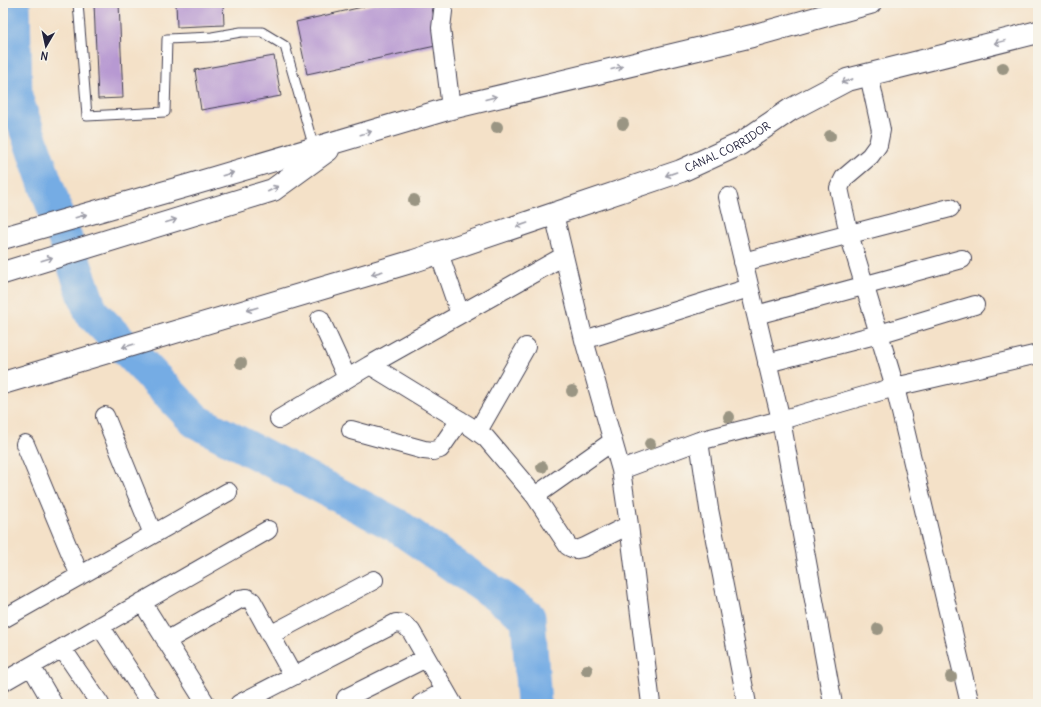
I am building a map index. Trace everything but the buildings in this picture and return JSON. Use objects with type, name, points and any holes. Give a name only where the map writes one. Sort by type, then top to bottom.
[{"type":"main road","points":[[3,238],[190,185],[451,108],[752,36],[870,3]]},
{"type":"main road","name":"CANAL CORRIDOR","points":[[3,383],[414,262],[688,168],[740,144],[790,110],[847,80],[1038,32]]},
{"type":"main road","points":[[6,272],[273,190],[341,141]]},
{"type":"street","points":[[444,3],[441,28],[451,108]]},
{"type":"street","points":[[869,75],[881,130],[878,145],[870,156],[844,178],[839,188],[849,234],[895,388],[970,704]]},
{"type":"street","points":[[728,197],[781,420],[833,704]]},
{"type":"street","points":[[743,262],[950,208]]},
{"type":"street","points":[[554,214],[584,340],[621,470],[651,704]]},
{"type":"street","points":[[439,253],[460,314]]},
{"type":"street","points":[[280,419],[347,378],[564,256]]},
{"type":"street","points":[[756,315],[962,259]]},
{"type":"street","points":[[584,340],[749,288]]},
{"type":"street","points":[[767,363],[879,334],[975,305]]},
{"type":"street","points":[[320,318],[347,378]]},
{"type":"street","points":[[478,431],[526,347]]},
{"type":"street","points":[[621,470],[699,441],[895,388],[1038,354]]},
{"type":"street","points":[[370,365],[478,431],[486,438],[534,496],[568,546],[572,549],[578,550],[629,525]]},
{"type":"street","points":[[105,416],[153,534]]},
{"type":"street","points":[[351,430],[424,450],[433,451],[440,448],[460,420]]},
{"type":"street","points":[[534,496],[613,441]]},
{"type":"street","points":[[699,441],[709,509],[747,704]]},
{"type":"street","points":[[25,444],[80,576]]},
{"type":"street","points":[[3,620],[228,492]]},
{"type":"street","points":[[3,682],[268,530]]},
{"type":"street","points":[[270,635],[374,580]]},
{"type":"street","points":[[166,641],[240,599],[247,598],[252,602],[293,676]]},
{"type":"street","points":[[142,602],[206,704]]},
{"type":"street","points":[[239,704],[396,623],[403,624],[411,631],[449,698],[421,704]]},
{"type":"street","points":[[100,626],[151,704]]},
{"type":"street","points":[[62,648],[100,704]]},
{"type":"street","points":[[346,698],[426,658]]},
{"type":"street","points":[[31,666],[53,704]]},
{"type":"lane","points":[[78,3],[87,116],[165,112],[167,39],[212,37],[241,32],[262,32],[284,46],[314,148]]},
{"type":"waterway","points":[[13,3],[15,97],[91,312],[196,421],[396,525],[528,617],[534,704]]}]
